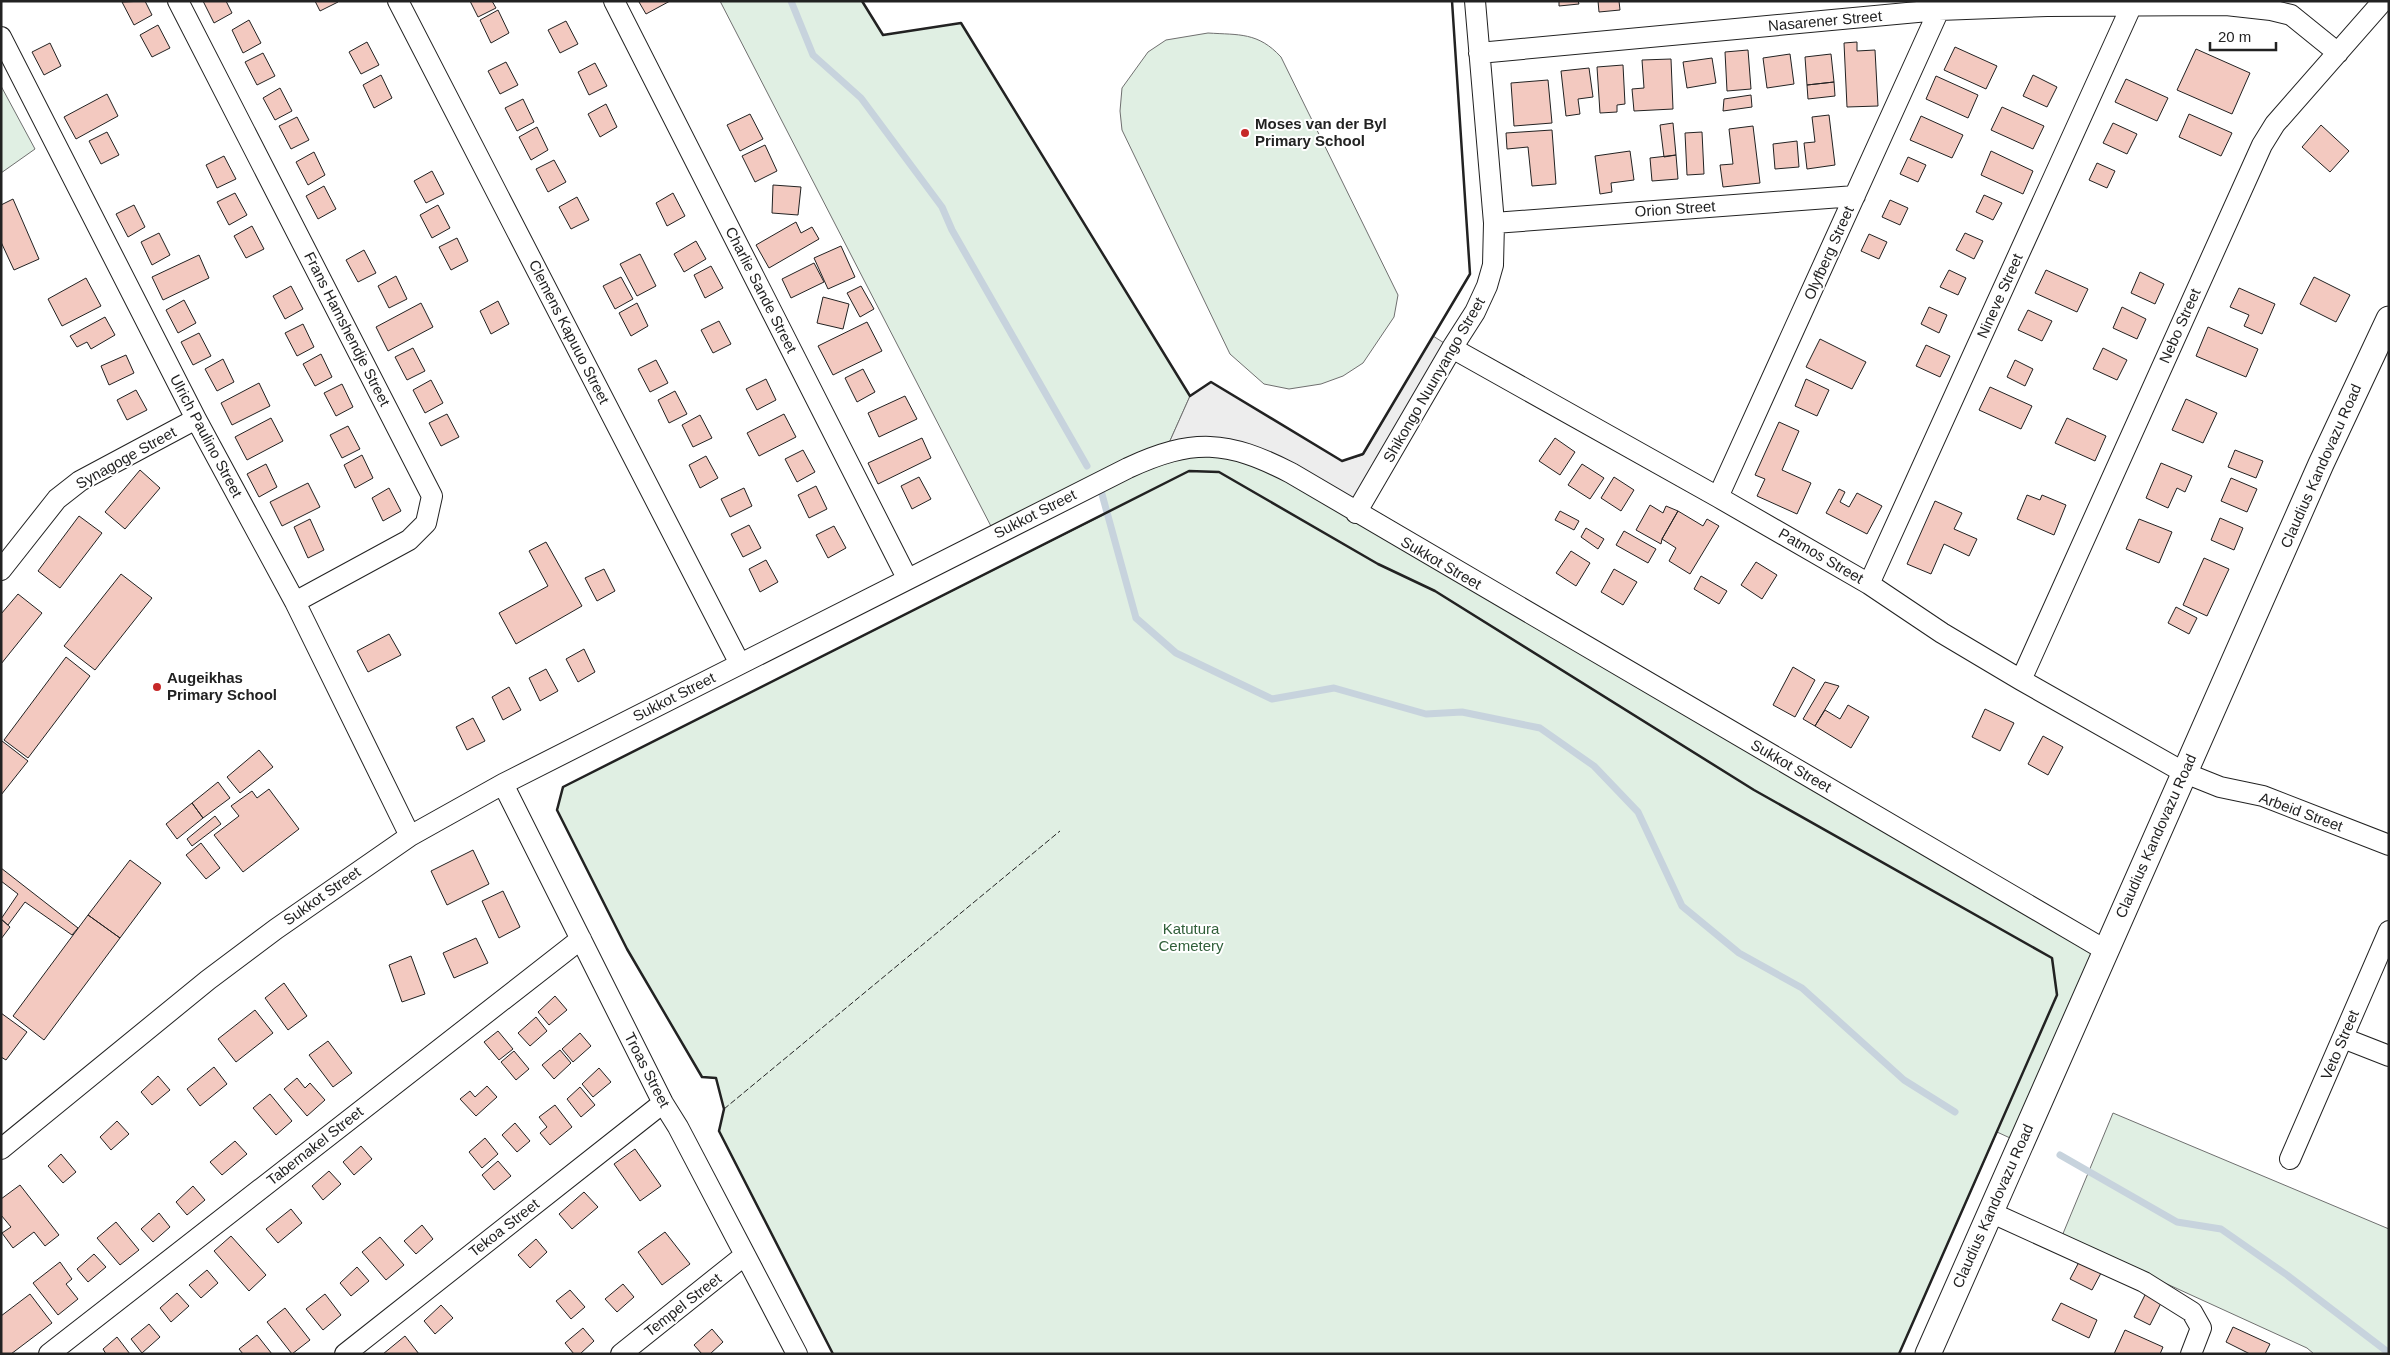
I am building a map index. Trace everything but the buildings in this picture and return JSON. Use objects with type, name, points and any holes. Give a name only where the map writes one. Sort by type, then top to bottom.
[{"type":"street","name":"Frans Hamshendje Street","points":[[178,1],[432,496],[426,523],[409,540],[295,602]]},
{"type":"street","name":"Clemens Kapuuo Street","points":[[398,1],[740,664]]},
{"type":"street","name":"Charlie Sande Street","points":[[614,1],[907,578]]},
{"type":"street","name":"Shikongo Nuunyango Street","points":[[1356,513],[1475,312],[1487,286],[1493,265],[1494,223],[1475,1]]},
{"type":"street","name":"Nebo Street","points":[[2021,680],[2262,145],[2275,124],[2384,1]]},
{"type":"street","name":"Nasarener Street","points":[[1479,53],[1939,10],[2046,6],[2226,5],[2271,10],[2291,16],[2338,53]]},
{"type":"street","name":"Nineve Street","points":[[1869,584],[2132,7]]},
{"type":"street","name":"Olyfberg Street","points":[[1718,496],[1939,10]]},
{"type":"street","name":"Ulrich Paulino Street","points":[[1,38],[196,419],[295,602],[410,836]]},
{"type":"street","name":"Orion Street","points":[[1494,223],[1855,196]]},
{"type":"street","name":"Claudius Kandovazu Road","points":[[1928,1354],[2321,464],[2389,319]]},
{"type":"street","name":"Patmos Street","points":[[1452,348],[1718,496],[1869,584],[1942,633],[2021,680],[2185,773]]},
{"type":"street","name":"Synagoge Street","points":[[1,570],[57,499],[80,481],[196,419]]},
{"type":"street","name":"Sukkot Street","points":[[1,1149],[215,974],[410,836],[503,784],[1135,464],[1159,454],[1201,445],[1235,449],[1261,458],[2105,950]]},
{"type":"street","name":"Arbeid Street","points":[[2185,773],[2220,788],[2263,796],[2389,845]]},
{"type":"street","name":"Troas Street","points":[[503,784],[663,1103],[678,1126],[797,1354]]},
{"type":"street","name":"Veto Street","points":[[2290,1159],[2389,931]]},
{"type":"street","name":"Tabernakel Street","points":[[49,1354],[581,939]]},
{"type":"street","points":[[2343,1038],[2389,1056]]},
{"type":"street","name":"Tekoa Street","points":[[345,1354],[663,1103]]},
{"type":"street","points":[[1990,1212],[2144,1282],[2192,1312],[2202,1328],[2191,1354]]},
{"type":"street","name":"Tempel Street","points":[[621,1354],[745,1255]]},
{"type":"green space","name":"Katutura Cemetery","points":[[720,1],[862,1],[883,35],[961,23],[1190,396],[1165,452],[1235,449],[2105,950],[2021,1143],[1997,1132],[1899,1354],[833,1354],[719,1131],[724,1109],[716,1078],[702,1077],[627,949],[557,810],[563,787],[1107,513],[1100,487],[995,534]]},
{"type":"green space","points":[[1208,33],[1248,36],[1264,43],[1281,57],[1398,295],[1394,317],[1363,363],[1343,376],[1321,384],[1289,389],[1264,384],[1230,354],[1122,130],[1120,111],[1122,88],[1148,52],[1166,40]]},
{"type":"green space","points":[[1,86],[35,149],[1,173]]},
{"type":"green space","points":[[2113,1113],[2389,1229],[2389,1354],[2314,1354],[2307,1348],[2062,1236]]},
{"type":"shaded area","points":[[1433,336],[1452,348],[1356,513],[1261,458],[1165,452],[1190,396],[1211,382],[1342,461],[1363,455]]},
{"type":"waterway","points":[[791,1],[813,55],[861,98],[942,207],[952,230],[1087,466]]},
{"type":"waterway","points":[[1100,487],[1136,618],[1176,653],[1272,699],[1334,688],[1426,714],[1462,712],[1540,728],[1594,766],[1638,812],[1682,906],[1739,953],[1802,988],[1904,1080],[1955,1112]]},
{"type":"waterway","points":[[2060,1155],[2177,1222],[2221,1229],[2287,1275],[2389,1353]]},
{"type":"fence","points":[[724,1109],[1060,831]]},
{"type":"wall","points":[[862,1],[883,35],[961,23],[1190,396],[1211,382],[1342,461],[1363,454],[1470,274],[1452,1]]},
{"type":"wall","points":[[833,1354],[719,1131],[724,1109],[716,1078],[702,1077],[627,949],[557,810],[563,787],[1189,471],[1219,472],[1378,564],[1435,591],[1754,790],[2052,958],[2057,995],[1899,1354]]},
{"type":"place","name":"Moses van der Byl Primary School","points":[[1245,133]]},
{"type":"place","name":"Augeikhas Primary School","points":[[157,687]]}]
